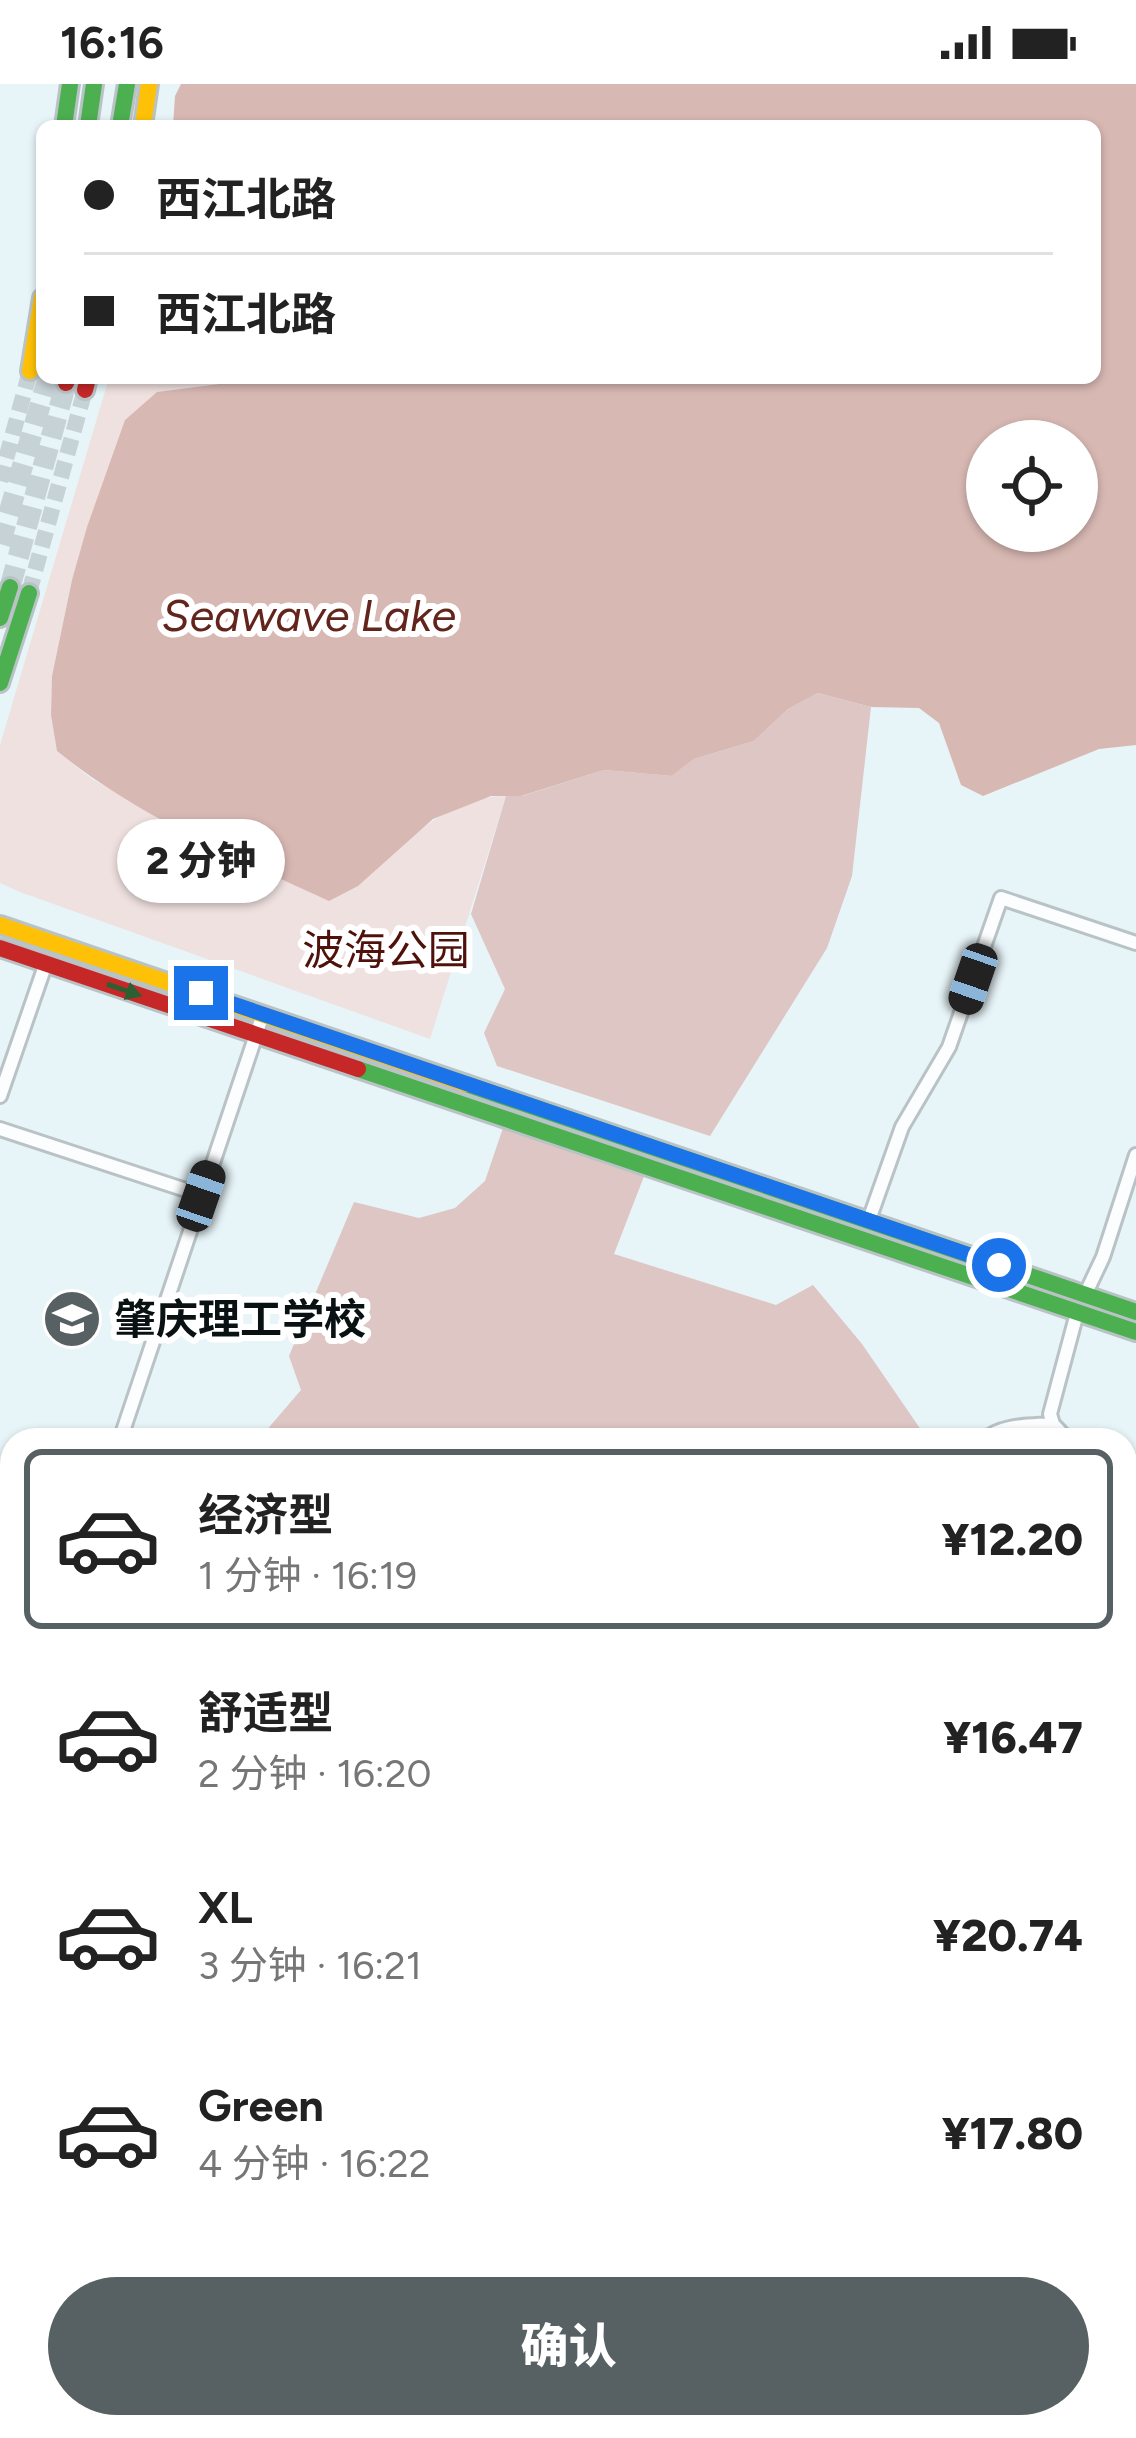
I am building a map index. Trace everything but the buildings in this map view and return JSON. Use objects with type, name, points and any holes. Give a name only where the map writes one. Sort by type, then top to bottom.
[{"type":"main road","points":[[65,120],[70,84]]},
{"type":"main road","points":[[87,120],[90,84]]},
{"type":"main road","points":[[122,120],[127,84]]},
{"type":"main road","points":[[144,120],[149,84]]},
{"type":"main road","points":[[30,371],[36,334]]},
{"type":"main road","points":[[0,618],[10,587]]},
{"type":"main road","points":[[0,683],[29,593]]},
{"type":"main road","points":[[0,920],[20,931],[869,1220],[1081,1304],[1136,1332]]},
{"type":"main road","points":[[20,931],[4,951],[783,1212],[1081,1304],[1136,1312]]},
{"type":"main road","points":[[783,1212],[790,1193]]},
{"type":"street","points":[[869,1220],[902,1127],[949,1047],[1001,898],[1136,943]]},
{"type":"street","points":[[0,1096],[46,963]]},
{"type":"street","points":[[124,1428],[263,1014]]},
{"type":"street","points":[[0,1129],[201,1196]]},
{"type":"street","points":[[1057,1428],[1050,1414],[1081,1304],[1103,1257],[1136,1155]]},
{"type":"street","points":[[1011,1428],[1053,1424]]},
{"type":"green space","name":"波海公园","points":[[107,384],[219,384],[157,392],[72,580],[52,676],[57,751],[92,779],[236,859],[358,886],[443,814],[484,798],[506,796],[430,1039],[0,883],[0,745]]},
{"type":"shaded area","points":[[818,693],[871,707],[852,876],[827,948],[710,1136],[497,1066],[484,1033],[505,989],[471,914],[506,796],[522,796],[604,770],[672,776],[694,759],[754,741],[788,709]]},
{"type":"shaded area","points":[[505,1122],[646,1171],[614,1254],[776,1305],[813,1285],[862,1344],[920,1428],[268,1428],[301,1390],[289,1356],[354,1202],[419,1218],[455,1208],[485,1181]]},
{"type":"water","name":"Seawave Lake","points":[[181,84],[1136,84],[1136,745],[1099,749],[983,796],[961,785],[939,723],[919,708],[871,707],[818,693],[788,709],[754,741],[694,759],[672,776],[604,770],[521,796],[491,796],[433,819],[358,886],[329,901],[188,834],[120,796],[57,751],[52,676],[72,580],[125,420],[157,392],[219,384],[1101,384],[1101,120],[173,120]]},
{"type":"tunnel","points":[[0,481],[30,371]]},
{"type":"tunnel","points":[[0,544],[46,384]]},
{"type":"tunnel","points":[[10,587],[66,384]]},
{"type":"tunnel","points":[[29,593],[85,390]]},
{"type":"traffic: fast","points":[[65,120],[70,84]]},
{"type":"traffic: fast","points":[[89,120],[94,84]]},
{"type":"traffic: fast","points":[[121,120],[127,84]]},
{"type":"traffic: fast","points":[[0,618],[10,587]]},
{"type":"traffic: fast","points":[[0,683],[29,593]]},
{"type":"traffic: fast","points":[[358,1069],[1136,1332]]},
{"type":"traffic: fast","points":[[466,1084],[1136,1312]]},
{"type":"traffic: slow","points":[[144,120],[149,84]]},
{"type":"traffic: slow","points":[[30,371],[36,334]]},
{"type":"traffic: slow","points":[[0,925],[466,1084]]},
{"type":"traffic: jam","points":[[85,390],[86,384]]},
{"type":"traffic: jam","points":[[0,948],[358,1069]]},
{"type":"place","name":"肇庆理工学校","points":[[72,1319]]},
{"type":"route","points":[[201,993],[999,1265]]}]
